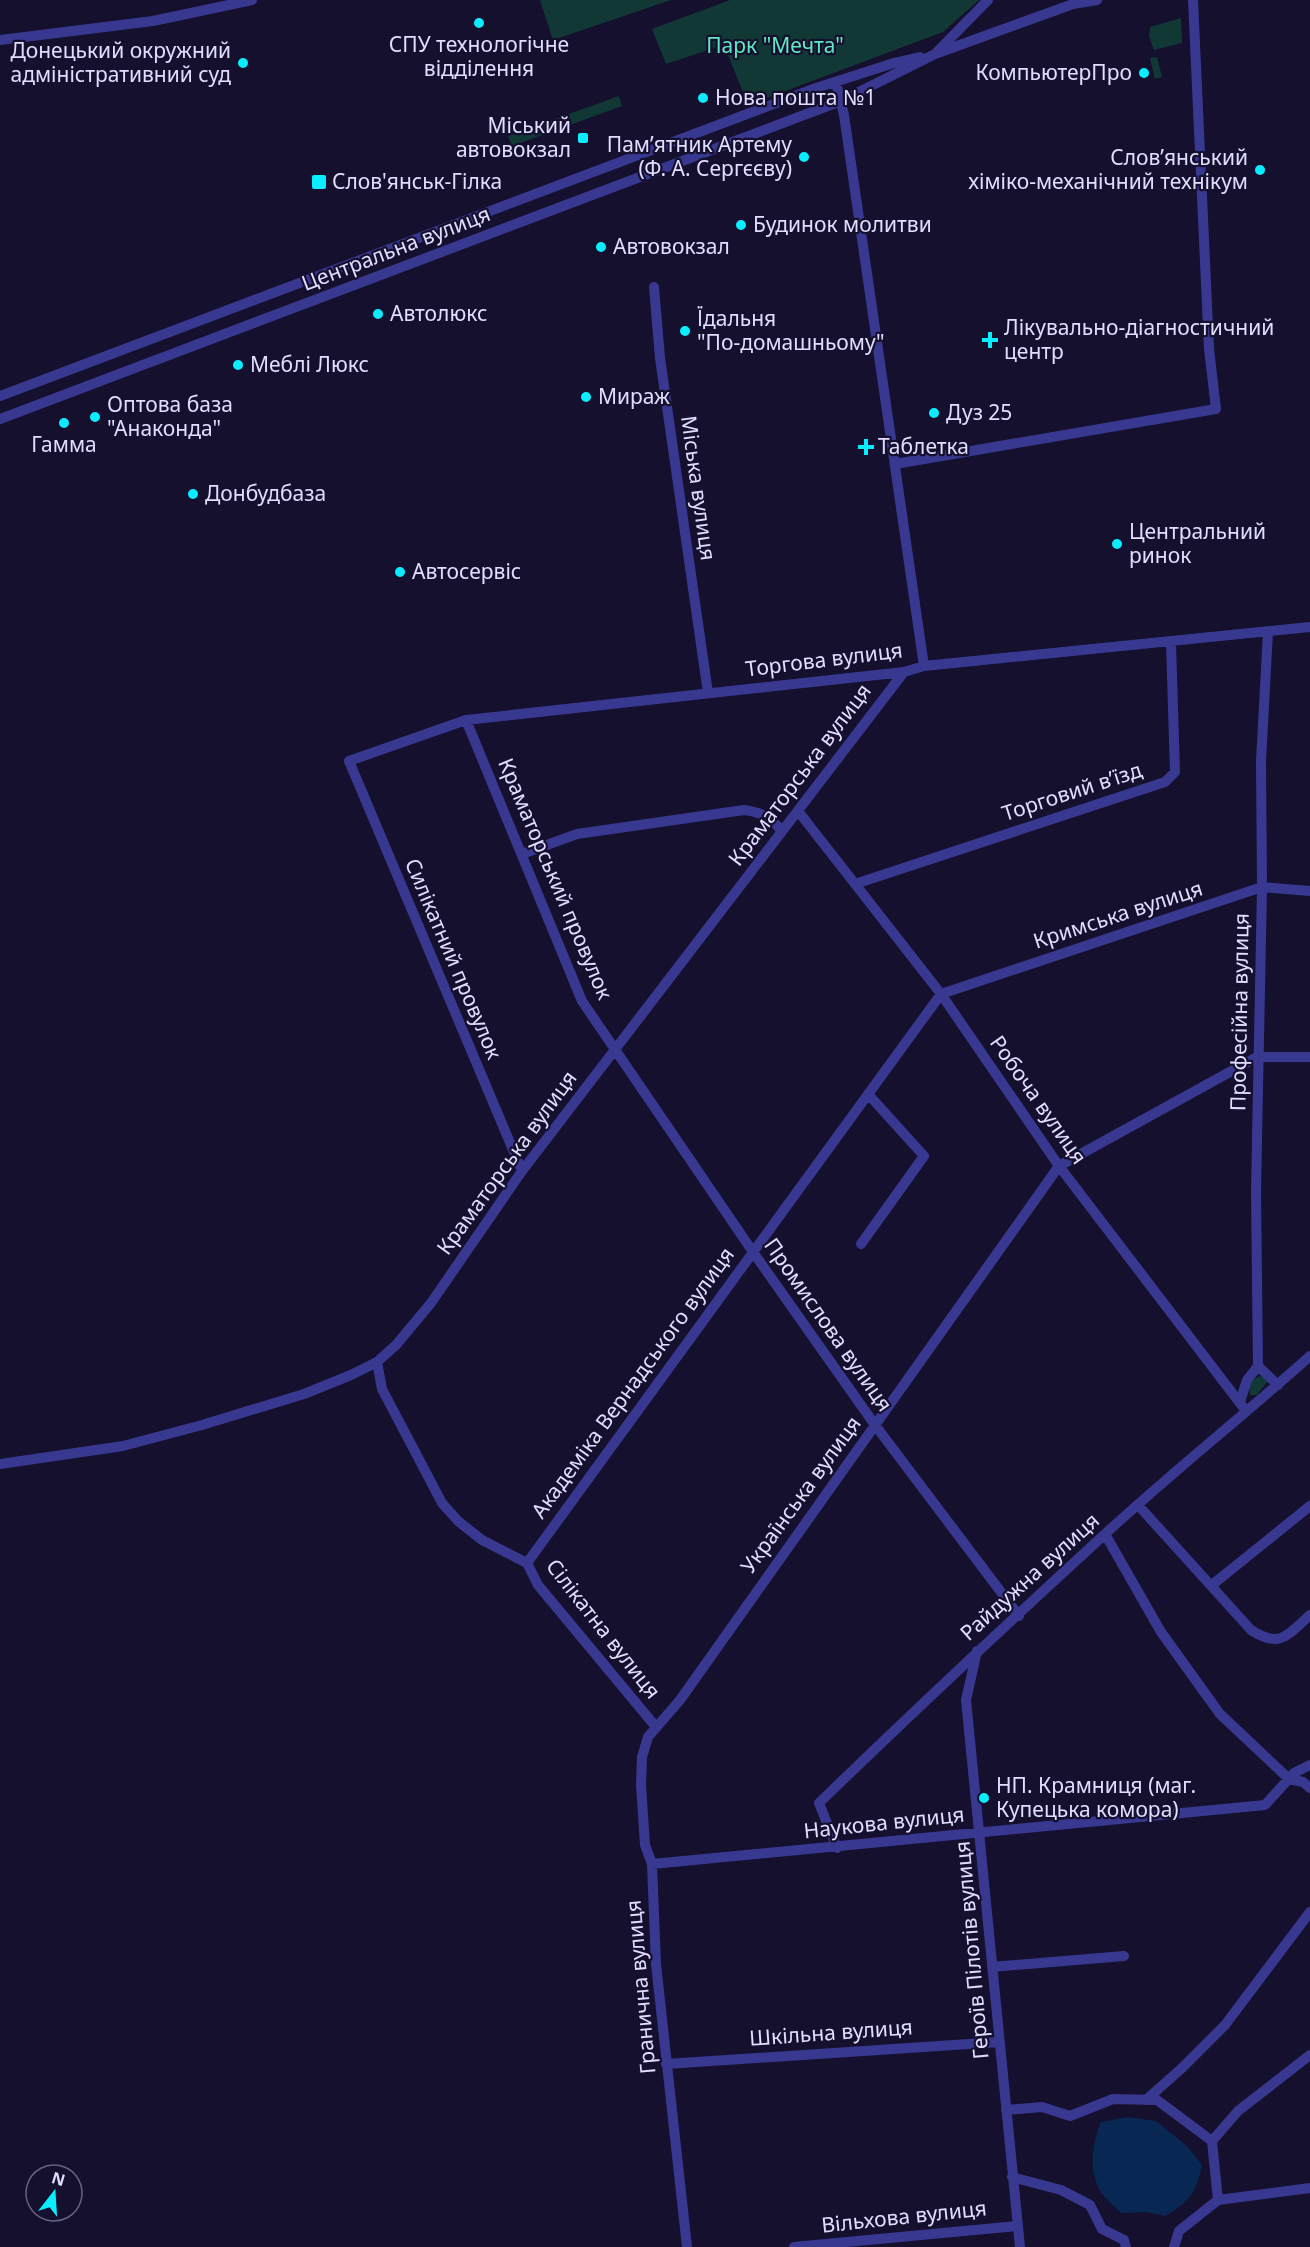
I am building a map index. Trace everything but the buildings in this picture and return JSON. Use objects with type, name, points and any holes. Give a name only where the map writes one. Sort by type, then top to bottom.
[{"type":"street","points":[[0,40],[153,21],[252,0]]},
{"type":"street","points":[[935,54],[988,0]]},
{"type":"street","points":[[1051,0],[1056,11]]},
{"type":"street","name":"Центральна вулиця","points":[[0,419],[841,100],[935,54],[1073,4],[1097,0]]},
{"type":"street","points":[[895,464],[1216,409],[1209,349],[1193,0]]},
{"type":"street","name":"Центральна вулиця","points":[[0,396],[836,83],[894,63],[935,54]]},
{"type":"street","points":[[836,83],[841,100],[924,666]]},
{"type":"street","name":"Міська вулиця","points":[[654,287],[661,367],[708,693]]},
{"type":"street","name":"Торгова вулиця","points":[[349,761],[466,720],[904,672],[924,666],[1171,643],[1310,627]]},
{"type":"street","name":"Професійна вулиця","points":[[1258,1366],[1257,1057],[1262,887],[1261,762],[1268,632]]},
{"type":"street","name":"Торговий в’їзд","points":[[855,884],[1165,782],[1176,772],[1171,643]]},
{"type":"street","name":"Краматорська вулиця","points":[[0,1464],[134,1443],[304,1394],[377,1362],[410,1331],[522,1171],[904,672]]},
{"type":"street","name":"Краматорський провулок","points":[[466,720],[582,1001],[614,1050]]},
{"type":"street","name":"Силікатний провулок","points":[[349,761],[522,1171]]},
{"type":"street","points":[[522,854],[577,834],[744,810],[759,812],[773,821],[782,831]]},
{"type":"street","name":"Робоча вулиця","points":[[798,811],[941,994],[1059,1166],[1246,1412]]},
{"type":"street","name":"Кримська вулиця","points":[[941,994],[1262,887],[1310,891]]},
{"type":"street","name":"Академіка Вернадського вулиця","points":[[527,1563],[941,994]]},
{"type":"street","name":"Промислова вулиця","points":[[614,1050],[875,1425],[1019,1616]]},
{"type":"street","points":[[1059,1166],[1257,1057],[1310,1057]]},
{"type":"street","points":[[861,1244],[924,1156],[868,1094]]},
{"type":"street","name":"Українська вулиця","points":[[656,1727],[680,1700],[1059,1166]]},
{"type":"street","name":"Райдужна вулиця","points":[[837,1848],[819,1803],[977,1650],[1019,1616],[1105,1534],[1310,1356]]},
{"type":"street","name":"Сілікатна вулиця","points":[[377,1362],[382,1389],[442,1503],[458,1521],[482,1540],[527,1563],[538,1585],[656,1727]]},
{"type":"street","points":[[1240,1402],[1247,1380],[1258,1366],[1278,1385]]},
{"type":"street","points":[[1138,1506],[1251,1630],[1265,1639],[1276,1640],[1286,1637],[1310,1615]]},
{"type":"street","points":[[1212,1585],[1310,1506]]},
{"type":"street","points":[[1105,1534],[1161,1632],[1220,1714],[1289,1779],[1303,1782],[1310,1788]]},
{"type":"street","name":"Героїв Пілотів вулиця","points":[[977,1650],[966,1700],[981,1833],[1020,2247]]},
{"type":"street","name":"Гранична вулиця","points":[[656,1727],[648,1737],[642,1757],[645,1845],[652,1863],[656,1964],[687,2247]]},
{"type":"street","name":"Наукова вулиця","points":[[652,1863],[837,1848],[1265,1805],[1289,1779],[1310,1765]]},
{"type":"street","points":[[1146,2100],[1225,2025],[1310,1912]]},
{"type":"street","points":[[992,1967],[1124,1956]]},
{"type":"street","name":"Шкільна вулиця","points":[[666,2064],[999,2042]]},
{"type":"street","points":[[1218,2200],[1212,2141],[1238,2111],[1310,2055]]},
{"type":"street","points":[[1006,2110],[1042,2107],[1070,2116],[1113,2099],[1157,2100],[1212,2141]]},
{"type":"street","points":[[1012,2177],[1061,2190],[1090,2205],[1102,2229],[1124,2240],[1126,2247]]},
{"type":"street","points":[[1174,2247],[1179,2231],[1218,2200],[1310,2188]]},
{"type":"street","name":"Вільхова вулиця","points":[[794,2247],[1017,2226]]},
{"type":"green space","name":"Парк \"Мечта\"","points":[[540,0],[671,0],[553,40]]},
{"type":"green space","name":"Парк \"Мечта\"","points":[[730,0],[979,0],[943,32],[748,105],[724,45],[666,64],[652,29]]},
{"type":"green space","points":[[1181,18],[1182,43],[1154,50],[1149,36],[1150,27]]},
{"type":"green space","points":[[1157,57],[1162,77],[1155,79],[1150,58]]},
{"type":"green space","points":[[619,96],[622,106],[512,146],[508,136]]},
{"type":"green space","points":[[1260,1376],[1268,1381],[1257,1395],[1250,1395],[1249,1382]]},
{"type":"water","points":[[1128,2117],[1156,2121],[1188,2147],[1202,2165],[1191,2195],[1166,2216],[1146,2212],[1121,2213],[1103,2195],[1097,2184],[1093,2157],[1095,2139],[1101,2122]]},
{"type":"place","name":"СПУ технологічне відділення","points":[[479,23]]},
{"type":"place","name":"Донецький окружний адміністративний суд","points":[[243,63]]},
{"type":"place","name":"КомпьютерПро","points":[[1144,73]]},
{"type":"place","name":"Нова пошта №1","points":[[703,98]]},
{"type":"place","name":"Міський автовокзал","points":[[583,138]]},
{"type":"place","name":"Пам’ятник Артему (Ф. А. Сергєєву)","points":[[804,157]]},
{"type":"place","name":"Слов’янський хіміко-механічний технікум","points":[[1260,170]]},
{"type":"place","name":"Слов'янськ-Гілка","points":[[319,182]]},
{"type":"place","name":"Будинок молитви","points":[[741,225]]},
{"type":"place","name":"Автовокзал","points":[[601,247]]},
{"type":"place","name":"Автолюкс","points":[[378,314]]},
{"type":"place","name":"Їдальня \"По-домашньому\"","points":[[685,331]]},
{"type":"place","name":"Лікувально-діагностичний центр","points":[[990,340]]},
{"type":"place","name":"Меблі Люкс","points":[[238,365]]},
{"type":"place","name":"Мираж","points":[[586,397]]},
{"type":"place","name":"Дуз 25","points":[[934,413]]},
{"type":"place","name":"Оптова база \"Анаконда\"","points":[[95,417]]},
{"type":"place","name":"Гамма","points":[[64,423]]},
{"type":"place","name":"Таблетка","points":[[866,447]]},
{"type":"place","name":"Донбудбаза","points":[[193,494]]},
{"type":"place","name":"Центральний ринок","points":[[1117,544]]},
{"type":"place","name":"Автосервіс","points":[[400,572]]},
{"type":"place","name":"НП. Крамниця (маг. Купецька комора)","points":[[984,1798]]}]
